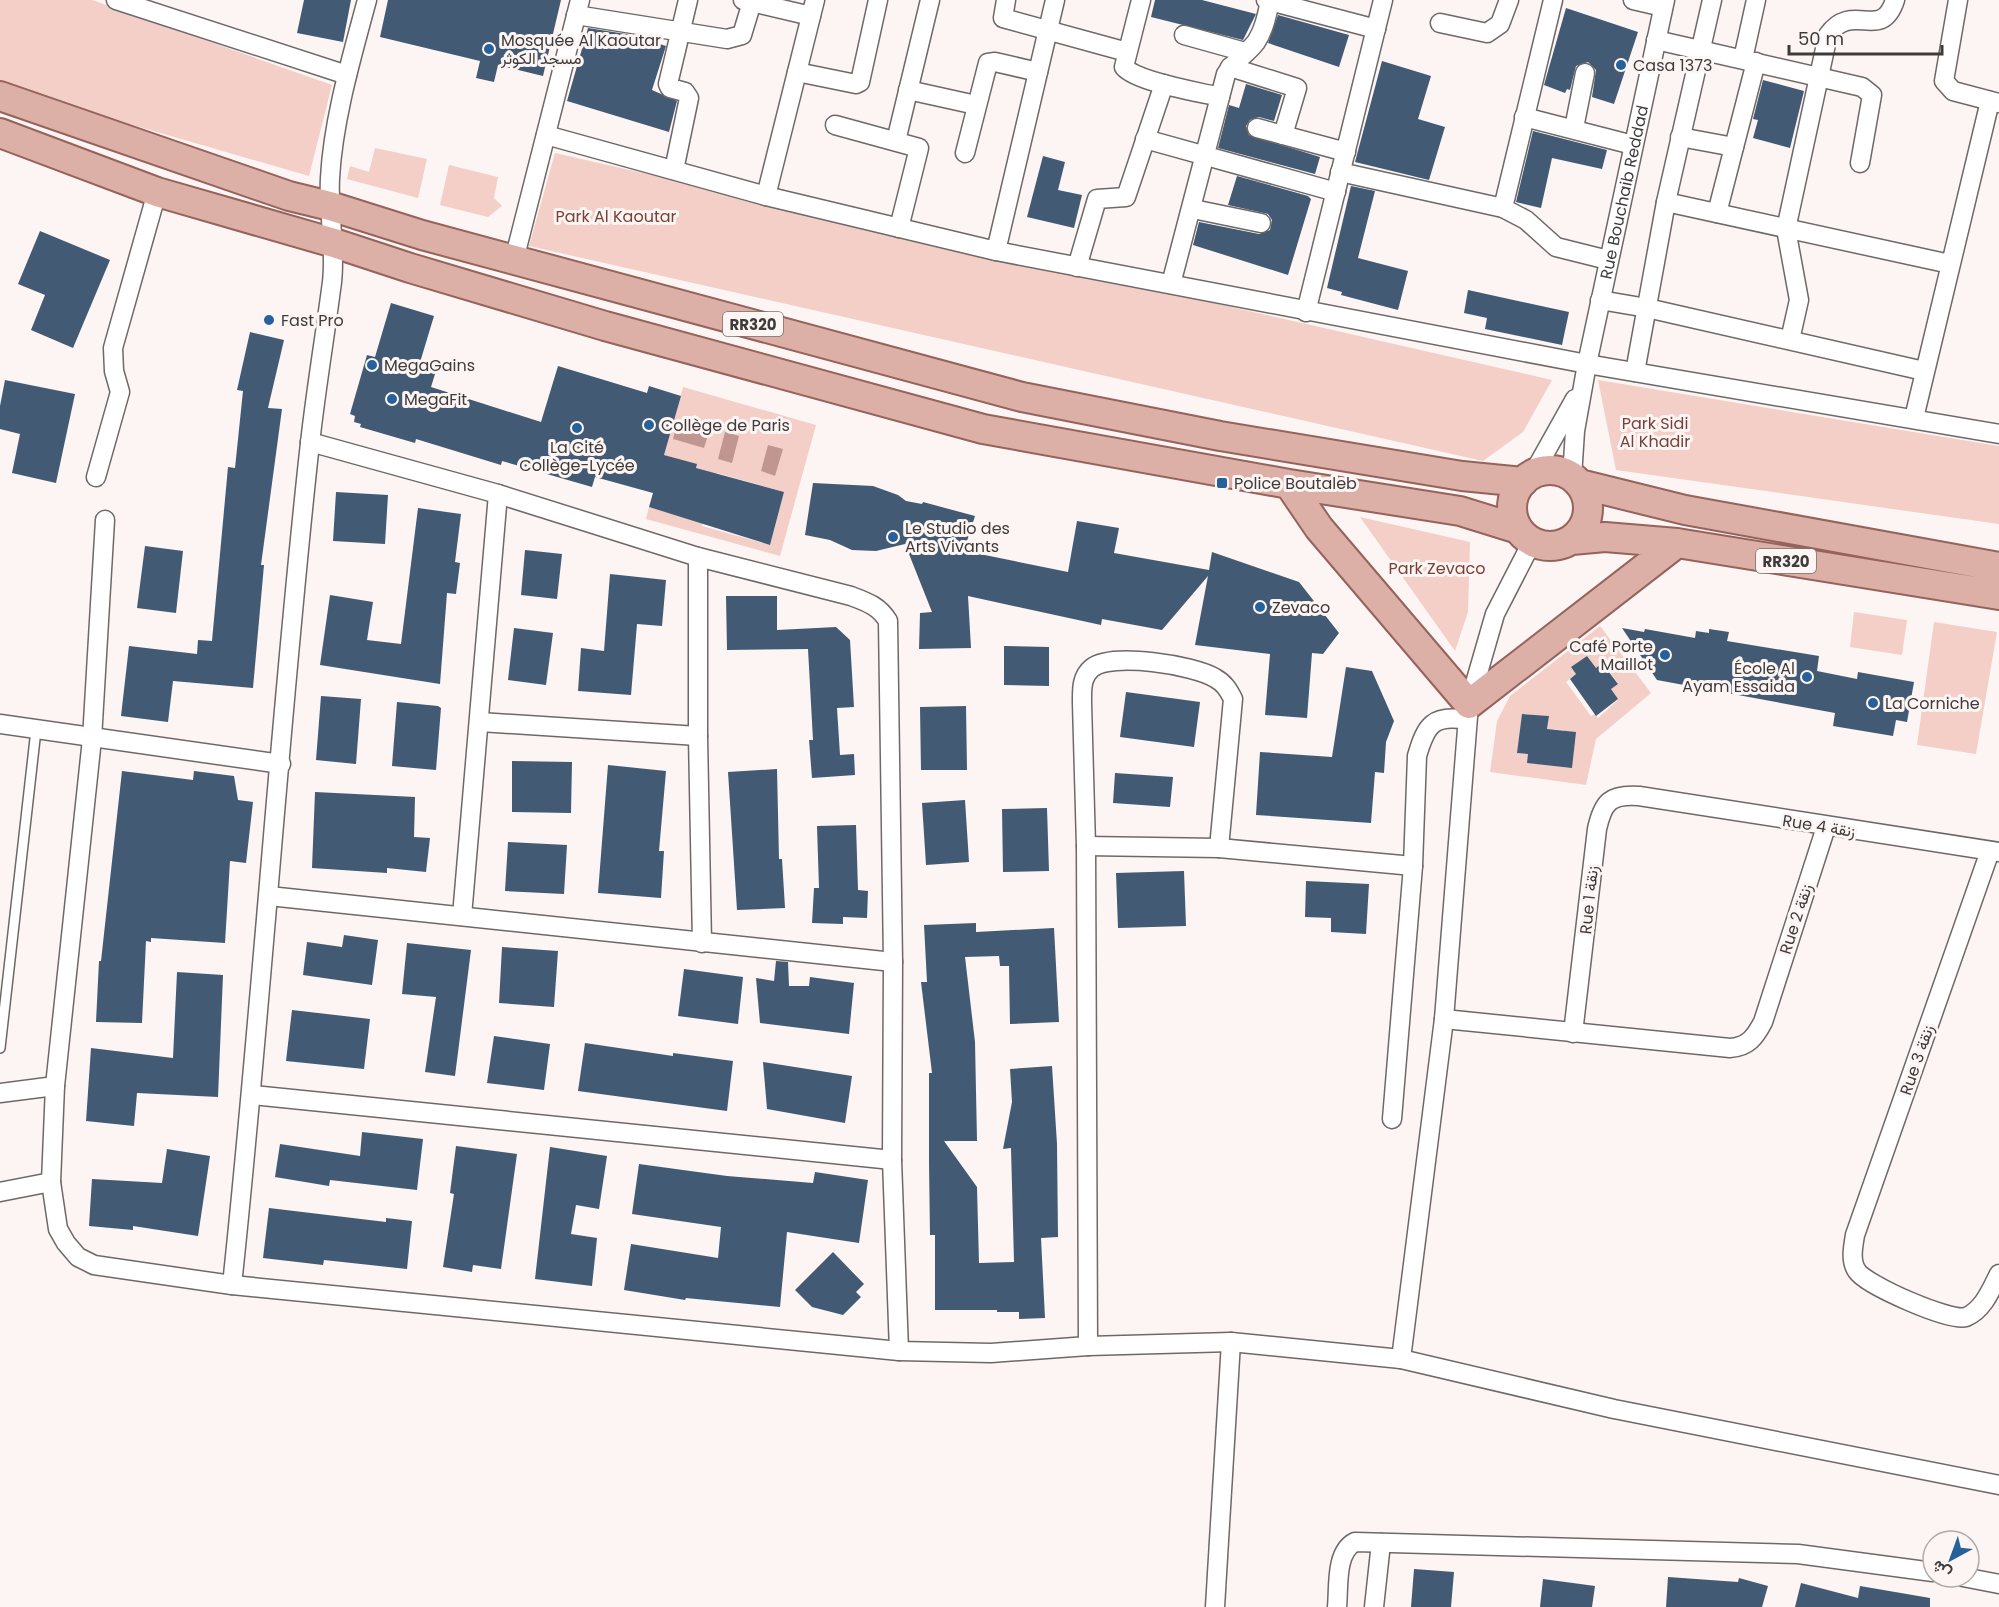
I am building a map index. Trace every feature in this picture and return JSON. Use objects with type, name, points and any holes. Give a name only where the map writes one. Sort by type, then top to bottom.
[{"type":"main road","name":"RR320","points":[[0,96],[289,196],[330,206],[422,235],[1022,397],[1220,436],[1461,476],[1528,478],[1552,470],[1576,481],[1663,506],[1999,567]]},
{"type":"main road","name":"RR320","points":[[0,133],[157,192],[334,243],[605,326],[983,429],[1289,484],[1460,511],[1552,547],[1572,540],[1605,537],[1677,543],[1999,594]]},
{"type":"main road","points":[[1525,536],[1513,516],[1512,501],[1528,478]]},
{"type":"main road","points":[[1572,540],[1587,520],[1586,495],[1576,481]]},
{"type":"main road","points":[[1289,484],[1319,528],[1468,712],[1677,543]]},
{"type":"street","points":[[116,0],[152,6],[347,75]]},
{"type":"street","points":[[232,1285],[253,1095],[310,442],[332,277],[334,243],[330,176],[347,75],[367,0]]},
{"type":"street","points":[[674,170],[689,98],[686,92],[668,86],[688,0]]},
{"type":"street","points":[[797,72],[856,84],[860,82],[878,0]]},
{"type":"street","points":[[896,141],[930,0]]},
{"type":"street","points":[[1006,0],[1003,18],[1127,52]]},
{"type":"street","points":[[996,251],[1055,0]]},
{"type":"street","points":[[1141,0],[1124,67],[1164,84],[1220,97]]},
{"type":"street","points":[[1306,312],[1383,0]]},
{"type":"street","points":[[1440,23],[1487,33],[1500,24],[1509,0]]},
{"type":"street","points":[[1503,208],[1553,0]]},
{"type":"street","points":[[1633,0],[1664,4]]},
{"type":"street","points":[[1635,372],[1666,202],[1712,0]]},
{"type":"street","points":[[1717,213],[1734,147],[1750,61],[1756,0]]},
{"type":"street","points":[[1790,340],[1799,300],[1786,228],[1828,35],[1839,19],[1854,14],[1870,19],[1882,18],[1892,10],[1895,0]]},
{"type":"street","points":[[1914,418],[1950,264],[1995,102],[1953,91],[1944,81],[1958,0]]},
{"type":"street","points":[[514,260],[578,8],[681,32],[736,38],[745,30],[748,1],[813,8],[766,196]]},
{"type":"street","points":[[1171,284],[1230,67],[1263,29],[1268,1],[1376,29]]},
{"type":"street","name":"Rue Bouchaib Reddad","points":[[1576,481],[1583,385],[1664,4]]},
{"type":"street","points":[[1184,35],[1245,52]]},
{"type":"street","points":[[1656,40],[1862,87],[1872,95],[1860,163]]},
{"type":"street","points":[[965,153],[976,105],[991,61],[1038,72]]},
{"type":"street","points":[[1230,67],[1297,88],[1284,135]]},
{"type":"street","points":[[1574,128],[1585,73]]},
{"type":"street","points":[[1077,267],[1097,199],[1126,197],[1164,84]]},
{"type":"street","points":[[908,90],[976,105]]},
{"type":"street","points":[[1524,117],[1633,145]]},
{"type":"street","points":[[835,126],[918,147],[920,150],[899,228]]},
{"type":"street","points":[[1257,128],[1346,152]]},
{"type":"street","points":[[546,135],[766,196],[996,251],[1587,364],[1999,434]]},
{"type":"street","points":[[1680,137],[1734,147]]},
{"type":"street","points":[[1145,139],[1205,158],[1336,192]]},
{"type":"street","points":[[1340,172],[1503,208],[1526,220],[1556,247],[1608,260]]},
{"type":"street","points":[[96,477],[120,392],[114,371],[113,348],[157,192]]},
{"type":"street","points":[[1666,202],[1950,264]]},
{"type":"street","points":[[1192,209],[1261,223]]},
{"type":"street","points":[[1600,300],[1647,308],[1924,371]]},
{"type":"street","name":"Rue Bouchaib Reddad","points":[[1528,478],[1583,385]]},
{"type":"street","points":[[310,442],[498,494],[698,557],[851,596],[874,605],[883,612],[888,621],[893,962],[892,1160],[899,1352]]},
{"type":"street","points":[[462,916],[498,494]]},
{"type":"street","points":[[105,520],[92,739],[55,1086],[51,1182],[58,1229],[78,1257],[94,1265],[232,1285],[899,1352],[991,1353],[1088,1346],[1231,1342],[1401,1359],[1625,1411],[1999,1485]]},
{"type":"street","points":[[1401,1359],[1443,1020],[1468,712],[1495,614],[1525,536]]},
{"type":"street","points":[[698,557],[698,735],[702,943]]},
{"type":"street","points":[[1088,1346],[1083,682],[1091,669],[1100,663],[1120,660],[1198,671],[1214,677],[1226,686],[1233,699],[1219,848]]},
{"type":"street","points":[[1392,1119],[1413,866],[1417,756],[1421,741],[1435,721],[1468,712]]},
{"type":"street","points":[[480,723],[698,735]]},
{"type":"street","points":[[0,724],[92,739],[281,764]]},
{"type":"street","name":"Rue 1 زنقة","points":[[1573,1033],[1600,815],[1610,800],[1618,796],[1639,796]]},
{"type":"street","name":"Rue 4 زنقة","points":[[1639,796],[1995,852]]},
{"type":"street","name":"Rue 2 زنقة","points":[[1573,1033],[1736,1048],[1752,1039],[1766,1012],[1826,827]]},
{"type":"street","points":[[1086,846],[1219,848],[1413,866]]},
{"type":"street","name":"Rue 3 زنقة","points":[[1995,852],[1855,1235],[1852,1257],[1856,1270],[1872,1282],[1937,1313],[1954,1318],[1966,1317],[1978,1309],[1999,1275]]},
{"type":"street","points":[[269,896],[893,962]]},
{"type":"street","points":[[1443,1020],[1573,1033]]},
{"type":"street","points":[[0,1093],[55,1086]]},
{"type":"street","points":[[253,1095],[892,1160]]},
{"type":"street","points":[[0,1192],[51,1182]]},
{"type":"street","points":[[1215,1607],[1231,1342]]},
{"type":"street","points":[[1337,1607],[1342,1558],[1347,1548],[1355,1542],[1798,1554],[1921,1570]]},
{"type":"street","points":[[1374,1607],[1381,1543]]},
{"type":"street","points":[[1981,1580],[1999,1584]]},
{"type":"lane","points":[[0,1048],[36,730]]},
{"type":"green space","points":[[0,0],[92,0],[332,85],[309,176],[95,114],[0,82]]},
{"type":"green space","points":[[375,148],[427,159],[418,198],[347,179],[350,166],[369,172]]},
{"type":"green space","name":"Park Al Kaoutar","points":[[555,153],[1552,380],[1523,432],[1483,461],[529,246]]},
{"type":"green space","points":[[449,165],[498,177],[494,198],[502,206],[488,217],[440,205]]},
{"type":"green space","name":"Park Sidi Al Khadir","points":[[1598,380],[1999,446],[1999,524],[1616,470]]},
{"type":"green space","points":[[683,387],[816,425],[780,556],[646,519],[649,507],[683,517],[697,465],[664,455]],"holes":[[[717,473],[784,492],[770,545],[702,526]]]},
{"type":"green space","name":"Park Zevaco","points":[[1360,517],[1470,542],[1468,612],[1455,651]]},
{"type":"green space","points":[[1854,612],[1907,620],[1902,655],[1850,647]]},
{"type":"green space","points":[[1934,622],[1997,632],[1976,754],[1917,745]]},
{"type":"green space","points":[[1600,626],[1651,693],[1596,739],[1586,785],[1490,772],[1497,721],[1510,696]],"holes":[[[1587,656],[1596,668],[1603,663],[1618,683],[1611,689],[1618,700],[1598,718],[1595,714],[1591,716],[1566,682],[1576,674],[1571,667]],[[1522,714],[1549,716],[1547,729],[1564,730],[1563,735],[1528,754],[1518,753]]]},
{"type":"shaded area","points":[[677,423],[709,432],[704,448],[673,439]]},
{"type":"shaded area","points":[[725,432],[739,436],[732,463],[718,459]]},
{"type":"shaded area","points":[[768,445],[783,449],[775,476],[761,471]]},
{"type":"building","points":[[304,0],[351,0],[343,42],[297,33]]},
{"type":"building","name":"Mosquée Al Kaoutar مسجد الكوثر","points":[[388,0],[561,0],[543,76],[498,65],[494,82],[476,78],[480,61],[380,37]]},
{"type":"building","points":[[1155,0],[1202,0],[1256,14],[1243,40],[1151,17]]},
{"type":"building","points":[[1566,8],[1638,32],[1614,104],[1592,97],[1596,70],[1588,62],[1576,66],[1570,90],[1567,89],[1565,93],[1544,85]]},
{"type":"building","points":[[1278,15],[1349,35],[1339,67],[1268,43]]},
{"type":"building","points":[[588,28],[632,35],[666,46],[652,90],[677,101],[669,132],[567,101]]},
{"type":"building","points":[[1382,61],[1431,76],[1418,119],[1445,127],[1429,180],[1355,162]]},
{"type":"building","points":[[1763,80],[1804,91],[1790,148],[1753,138],[1758,120],[1753,119]]},
{"type":"building","points":[[1246,84],[1282,95],[1274,121],[1259,117],[1250,120],[1246,126],[1249,135],[1320,157],[1315,174],[1218,148],[1229,105],[1239,108]]},
{"type":"building","points":[[1533,131],[1607,150],[1602,169],[1552,158],[1541,208],[1516,202]]},
{"type":"building","points":[[1043,156],[1065,162],[1058,190],[1082,195],[1074,228],[1027,217]]},
{"type":"building","points":[[1237,176],[1308,196],[1311,199],[1288,275],[1193,245],[1199,222],[1259,234],[1270,230],[1272,220],[1268,214],[1228,205]]},
{"type":"building","points":[[1351,186],[1375,191],[1358,258],[1408,271],[1398,310],[1341,295],[1342,292],[1327,288]]},
{"type":"building","points":[[40,231],[110,260],[73,348],[31,330],[45,295],[18,284]]},
{"type":"building","points":[[1468,290],[1569,312],[1562,345],[1485,329],[1487,318],[1464,313]]},
{"type":"building","points":[[391,303],[434,316],[418,369],[435,374],[431,387],[541,422],[558,366],[647,393],[649,386],[681,396],[664,455],[697,464],[696,468],[784,492],[770,545],[649,507],[653,493],[595,477],[592,487],[502,461],[501,465],[416,439],[415,443],[360,427],[361,424],[354,422],[355,416],[350,414],[367,355],[375,357]]},
{"type":"building","points":[[250,332],[284,340],[268,408],[282,409],[261,565],[264,565],[253,688],[173,681],[168,722],[121,716],[129,646],[197,654],[198,640],[212,641],[228,467],[235,468],[243,391],[237,390]]},
{"type":"building","points":[[5,380],[75,394],[56,483],[12,473],[20,434],[0,429],[0,406]]},
{"type":"building","points":[[813,483],[873,486],[898,495],[906,501],[922,504],[923,502],[975,516],[967,541],[973,543],[970,552],[1068,572],[1077,521],[1119,528],[1114,553],[1209,570],[1212,552],[1299,582],[1339,633],[1323,654],[1312,653],[1307,718],[1265,715],[1270,654],[1195,645],[1208,576],[1162,630],[1102,619],[1101,625],[968,596],[971,648],[919,649],[920,613],[932,612],[905,544],[876,551],[852,550],[830,540],[805,535]]},
{"type":"building","points":[[336,492],[388,495],[385,544],[333,541]]},
{"type":"building","points":[[418,508],[461,514],[455,562],[460,563],[456,594],[447,593],[440,684],[320,665],[330,595],[373,602],[367,640],[401,644]]},
{"type":"building","points":[[145,546],[183,551],[176,613],[137,608]]},
{"type":"building","points":[[525,550],[562,554],[557,599],[521,595]]},
{"type":"building","points":[[610,574],[666,580],[662,626],[637,624],[631,695],[578,691],[581,648],[604,651]]},
{"type":"building","points":[[726,596],[777,596],[777,630],[836,627],[850,640],[854,707],[837,708],[840,755],[854,754],[855,775],[812,778],[809,740],[813,740],[808,649],[727,650]]},
{"type":"building","points":[[514,628],[553,633],[546,685],[508,680]]},
{"type":"building","points":[[1622,628],[1644,632],[1645,629],[1695,638],[1696,631],[1709,633],[1709,629],[1729,632],[1727,641],[1819,656],[1817,671],[1857,679],[1858,672],[1914,682],[1907,722],[1896,720],[1893,736],[1833,726],[1835,713],[1657,680]]},
{"type":"building","points":[[1004,646],[1049,647],[1049,686],[1004,685]]},
{"type":"building","points":[[1587,656],[1596,668],[1602,663],[1618,684],[1611,689],[1618,699],[1596,716],[1570,679],[1576,674],[1571,667]]},
{"type":"building","points":[[1346,667],[1372,671],[1394,721],[1386,742],[1384,773],[1375,772],[1371,823],[1256,815],[1260,752],[1332,757]]},
{"type":"building","points":[[1126,692],[1200,702],[1194,747],[1120,737]]},
{"type":"building","points":[[321,696],[361,699],[356,764],[316,760]]},
{"type":"building","points":[[397,702],[441,708],[436,770],[392,766]]},
{"type":"building","points":[[966,706],[967,770],[921,770],[920,707]]},
{"type":"building","points":[[1522,714],[1549,716],[1547,729],[1576,732],[1572,768],[1527,763],[1528,754],[1517,753]]},
{"type":"building","points":[[512,761],[572,762],[571,813],[512,812]]},
{"type":"building","points":[[608,765],[666,771],[659,851],[664,851],[661,898],[598,893]]},
{"type":"building","points":[[777,769],[779,859],[782,859],[785,908],[737,910],[728,772]]},
{"type":"building","points":[[122,771],[193,780],[194,771],[234,776],[238,800],[253,802],[246,863],[230,861],[225,943],[151,938],[151,942],[146,941],[142,1023],[96,1022],[99,961],[101,961]]},
{"type":"building","points":[[1115,773],[1173,777],[1170,807],[1113,803]]},
{"type":"building","points":[[315,792],[415,797],[414,837],[430,838],[426,872],[387,868],[387,873],[312,868]]},
{"type":"building","points":[[965,800],[969,862],[926,865],[922,803]]},
{"type":"building","points":[[1047,808],[1049,871],[1003,872],[1002,809]]},
{"type":"building","points":[[856,825],[858,890],[868,891],[867,918],[843,917],[843,924],[812,923],[814,888],[819,888],[817,826]]},
{"type":"building","points":[[508,842],[567,845],[564,894],[505,891]]},
{"type":"building","points":[[1184,871],[1186,926],[1118,928],[1116,873]]},
{"type":"building","points":[[1306,881],[1369,884],[1366,934],[1331,932],[1331,918],[1305,917]]},
{"type":"building","points":[[976,923],[976,932],[1054,928],[1059,1022],[1010,1024],[1009,966],[1000,966],[999,956],[965,957],[975,1042],[977,1141],[944,1141],[977,1187],[979,1263],[1014,1262],[1011,1148],[1003,1149],[1012,1102],[1010,1069],[1052,1066],[1057,1144],[1058,1237],[1041,1238],[1045,1318],[1019,1319],[1019,1312],[997,1312],[997,1310],[935,1310],[935,1235],[930,1235],[929,1163],[929,1073],[932,1073],[921,982],[927,982],[924,925]]},
{"type":"building","points":[[344,935],[378,940],[372,985],[303,975],[307,942],[342,947]]},
{"type":"building","points":[[407,943],[471,950],[455,1076],[425,1072],[436,997],[402,994]]},
{"type":"building","points":[[502,947],[558,951],[554,1007],[499,1003]]},
{"type":"building","points":[[776,961],[788,962],[789,986],[809,986],[810,977],[854,983],[849,1034],[760,1023],[756,978],[774,981]]},
{"type":"building","points":[[684,969],[743,977],[738,1024],[678,1016]]},
{"type":"building","points":[[177,972],[223,975],[218,1097],[137,1093],[134,1126],[86,1121],[91,1048],[173,1058]]},
{"type":"building","points":[[292,1010],[370,1019],[364,1069],[286,1061]]},
{"type":"building","points":[[494,1036],[550,1044],[544,1090],[487,1083]]},
{"type":"building","points":[[585,1043],[673,1056],[673,1053],[733,1061],[727,1111],[578,1091]]},
{"type":"building","points":[[763,1062],[852,1076],[845,1123],[767,1109]]},
{"type":"building","points":[[362,1132],[423,1139],[417,1190],[330,1180],[329,1186],[275,1177],[280,1144],[360,1156]]},
{"type":"building","points":[[456,1146],[517,1154],[501,1269],[473,1265],[472,1272],[443,1267],[454,1194],[450,1193]]},
{"type":"building","points":[[550,1147],[607,1156],[599,1209],[576,1205],[571,1234],[597,1238],[592,1286],[535,1279]]},
{"type":"building","points":[[167,1149],[210,1156],[198,1236],[133,1226],[133,1230],[89,1226],[92,1179],[162,1183]]},
{"type":"building","points":[[639,1164],[727,1176],[813,1183],[815,1172],[868,1180],[859,1243],[787,1232],[780,1307],[686,1298],[685,1300],[624,1290],[631,1244],[718,1258],[721,1227],[632,1214]]},
{"type":"building","points":[[269,1208],[386,1222],[386,1218],[412,1221],[407,1269],[324,1260],[323,1265],[263,1258]]},
{"type":"building","points":[[833,1252],[864,1284],[856,1292],[861,1297],[843,1315],[812,1307],[795,1290]]},
{"type":"building","points":[[1414,1569],[1454,1572],[1451,1607],[1411,1607]]},
{"type":"building","points":[[1668,1577],[1738,1582],[1739,1578],[1768,1586],[1762,1607],[1666,1607]]},
{"type":"building","points":[[1543,1579],[1595,1586],[1592,1607],[1540,1607]]},
{"type":"building","points":[[1801,1583],[1858,1598],[1860,1586],[1930,1598],[1930,1607],[1795,1607]]},
{"type":"place","name":"Mosquée Al Kaoutar مسجد الكوثر","points":[[489,49]]},
{"type":"place","name":"Casa 1373","points":[[1621,65]]},
{"type":"place","name":"Fast Pro","points":[[269,320]]},
{"type":"place","name":"MegaGains","points":[[372,365]]},
{"type":"place","name":"MegaFit","points":[[392,399]]},
{"type":"place","name":"Collège de Paris","points":[[649,425]]},
{"type":"place","name":"La Cité Collège-Lycée","points":[[577,428]]},
{"type":"place","name":"Police Boutaleb","points":[[1222,483]]},
{"type":"place","name":"Le Studio des Arts Vivants","points":[[893,537]]},
{"type":"place","name":"Zevaco","points":[[1260,607]]},
{"type":"place","name":"Café Porte Maillot","points":[[1665,655]]},
{"type":"place","name":"École Al Ayam Essaida","points":[[1807,677]]},
{"type":"place","name":"La Corniche","points":[[1873,703]]}]
